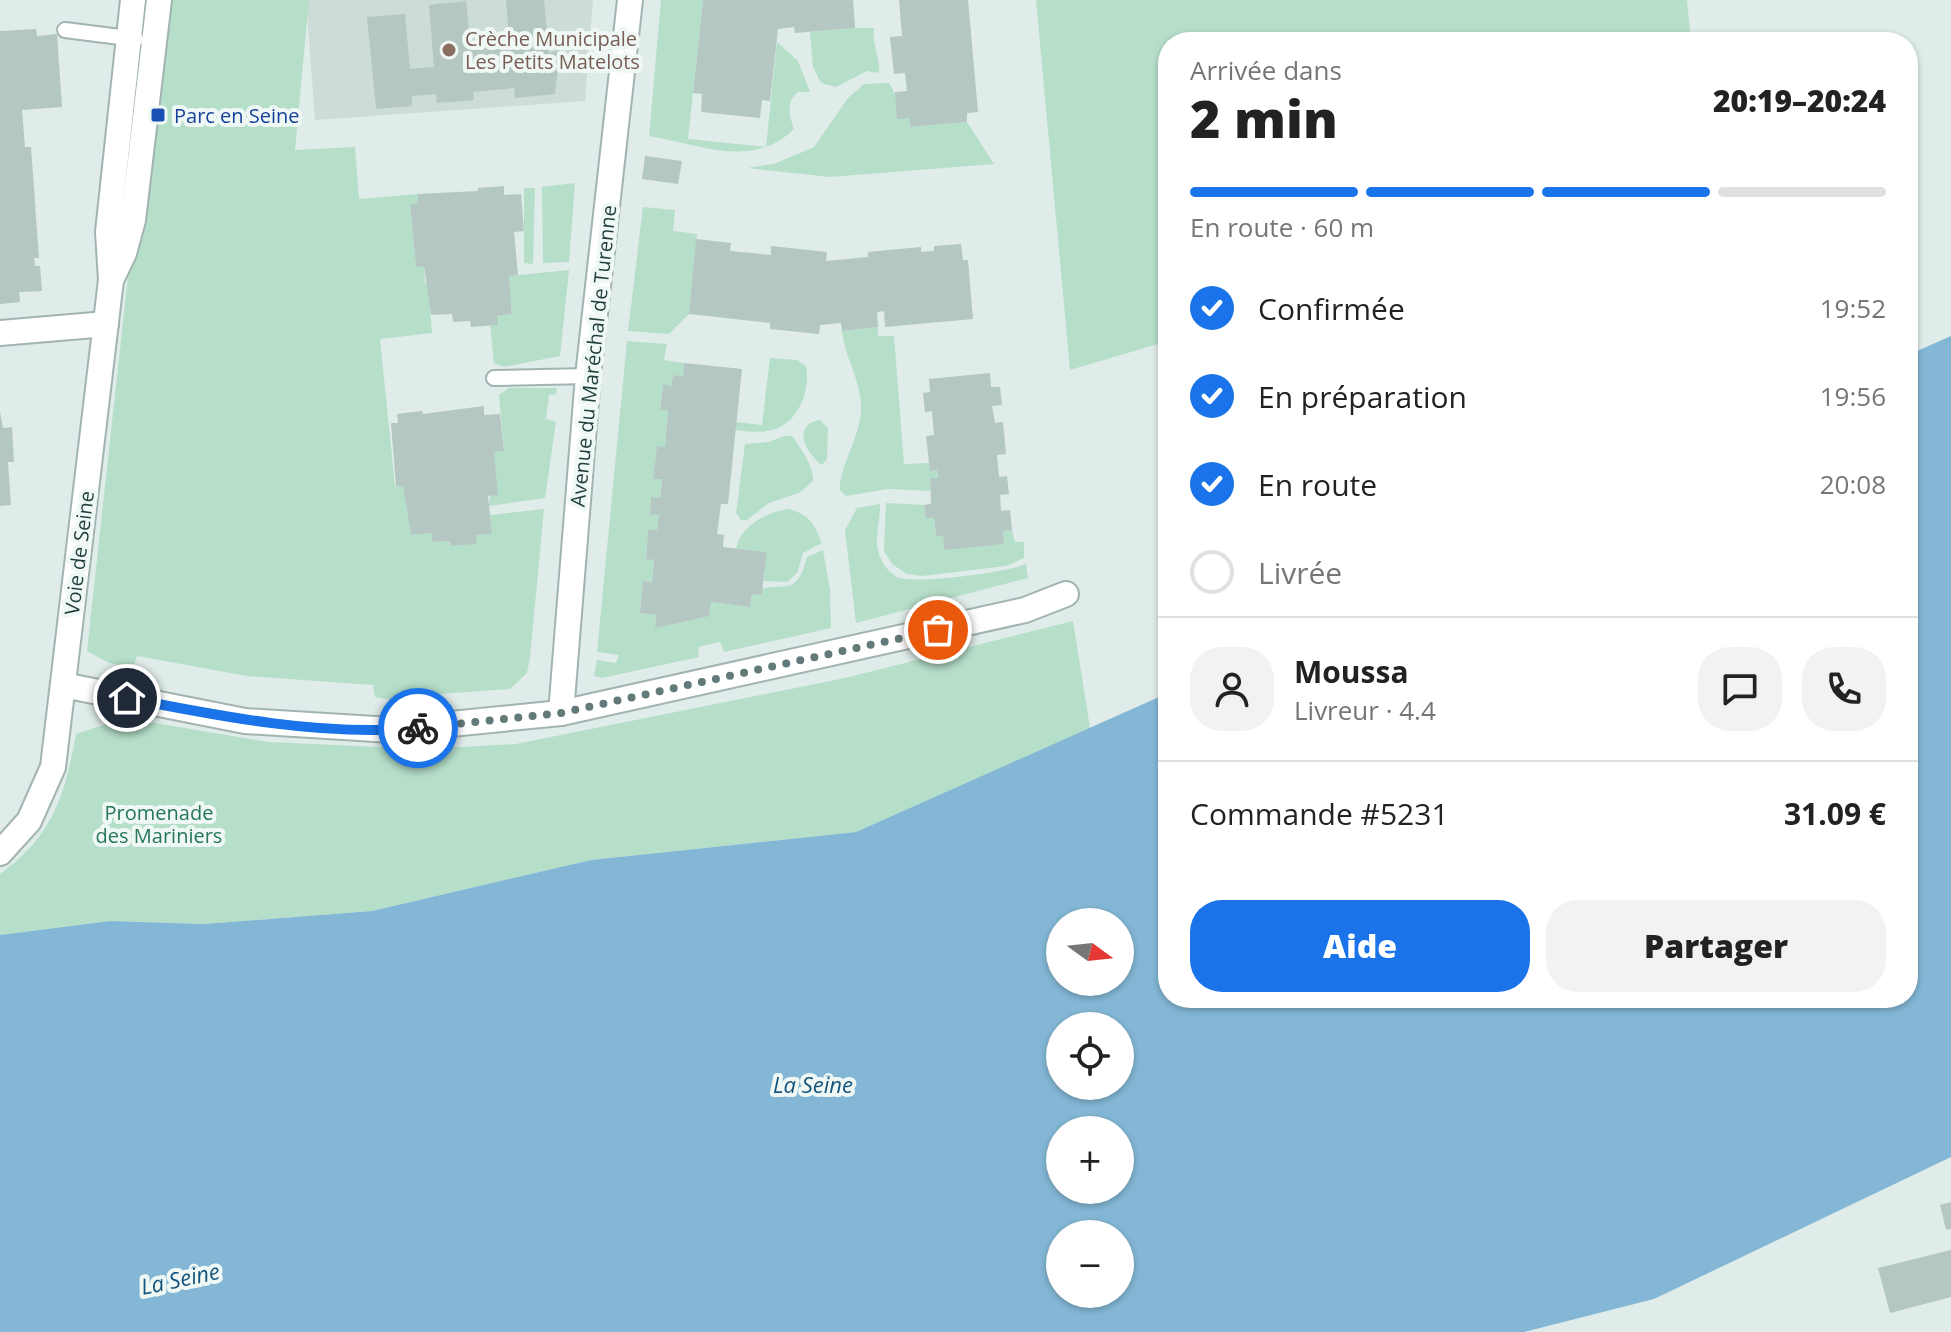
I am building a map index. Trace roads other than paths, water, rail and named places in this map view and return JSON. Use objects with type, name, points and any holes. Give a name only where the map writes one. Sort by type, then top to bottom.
[{"type":"street","name":"Voie de Seine","points":[[0,853],[29,821],[53,767],[111,280],[108,232],[133,0]]},
{"type":"street","name":"Voie de Seine","points":[[111,280],[124,253],[133,220],[159,0]]},
{"type":"street","name":"Avenue du Maréchal de Turenne","points":[[561,713],[588,376],[630,0]]},
{"type":"street","points":[[0,333],[106,324]]},
{"type":"street","points":[[63,685],[245,721],[377,730],[561,713],[1025,610],[1066,594]]},
{"type":"lane","points":[[65,30],[155,41]]},
{"type":"lane","points":[[494,378],[588,376]]},
{"type":"water","name":"La Seine","points":[[1951,336],[1951,1157],[1654,1299],[1524,1332],[0,1332],[0,935],[110,921],[204,924],[372,911],[591,860],[856,832],[1158,697],[1158,1008],[1918,1008],[1918,351]]},
{"type":"place","name":"Crèche Municipale Les Petits Matelots","points":[[449,50]]},
{"type":"place","name":"Parc en Seine","points":[[158,115]]},
{"type":"park label","name":"Promenade des Mariniers","points":[[159,824]]}]
